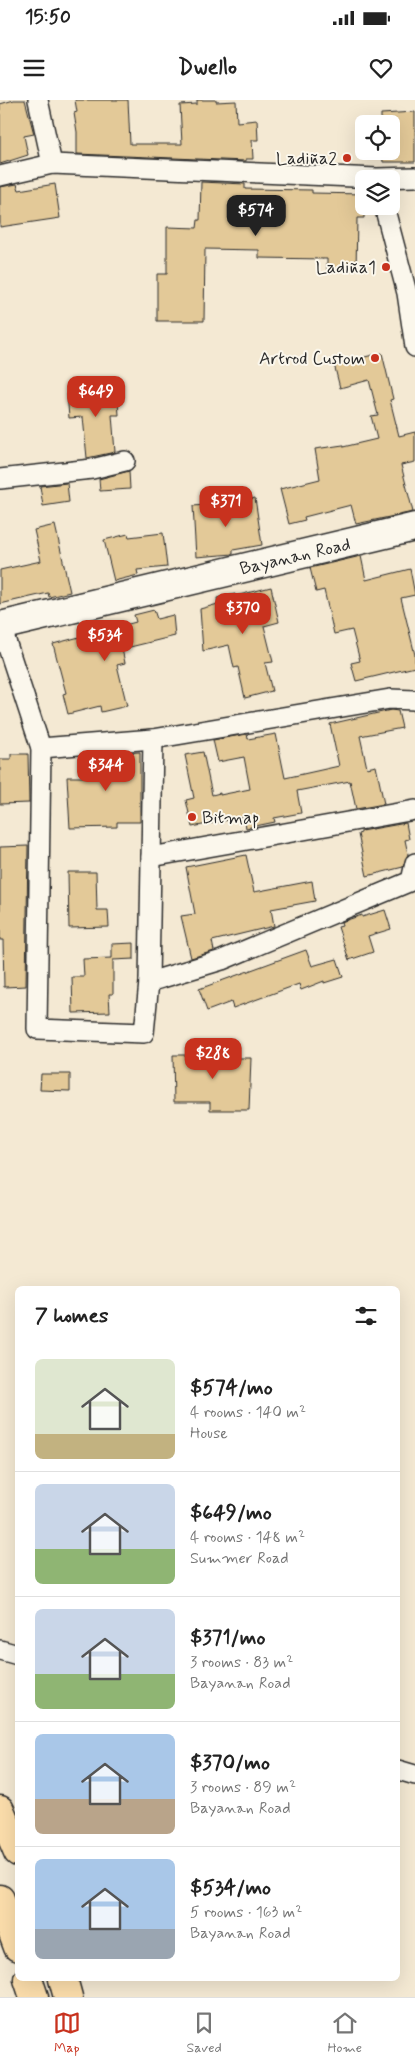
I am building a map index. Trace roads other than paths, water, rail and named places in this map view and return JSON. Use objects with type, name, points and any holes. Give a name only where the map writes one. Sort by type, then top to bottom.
[{"type":"main road","name":"Bayanan Road","points":[[0,626],[415,527]]},
{"type":"main road","points":[[0,1810],[15,1845]]},
{"type":"main road","points":[[0,1899],[15,1939]]},
{"type":"main road","points":[[29,1981],[34,1997]]},
{"type":"main road","points":[[64,1981],[68,1997]]},
{"type":"street","points":[[38,100],[52,164]]},
{"type":"street","points":[[0,176],[52,164],[355,177]]},
{"type":"street","points":[[400,177],[415,177]]},
{"type":"street","points":[[386,215],[407,293],[415,347]]},
{"type":"street","points":[[0,479],[92,469],[125,461]]},
{"type":"street","points":[[0,626],[41,748],[37,1029],[144,1033],[149,982],[153,739]]},
{"type":"street","points":[[41,748],[153,739],[390,699],[415,700]]},
{"type":"street","points":[[151,857],[415,810]]},
{"type":"street","points":[[149,982],[222,960],[410,881],[415,863]]},
{"type":"street","points":[[0,1650],[15,1654]]},
{"type":"street","points":[[400,1771],[415,1775]]},
{"type":"place","name":"Ladiña2","points":[[347,158]]},
{"type":"place","name":"Ladiña1","points":[[386,267]]},
{"type":"place","name":"Artrod Custom","points":[[375,358]]},
{"type":"place","name":"Bitmap","points":[[192,817]]}]
